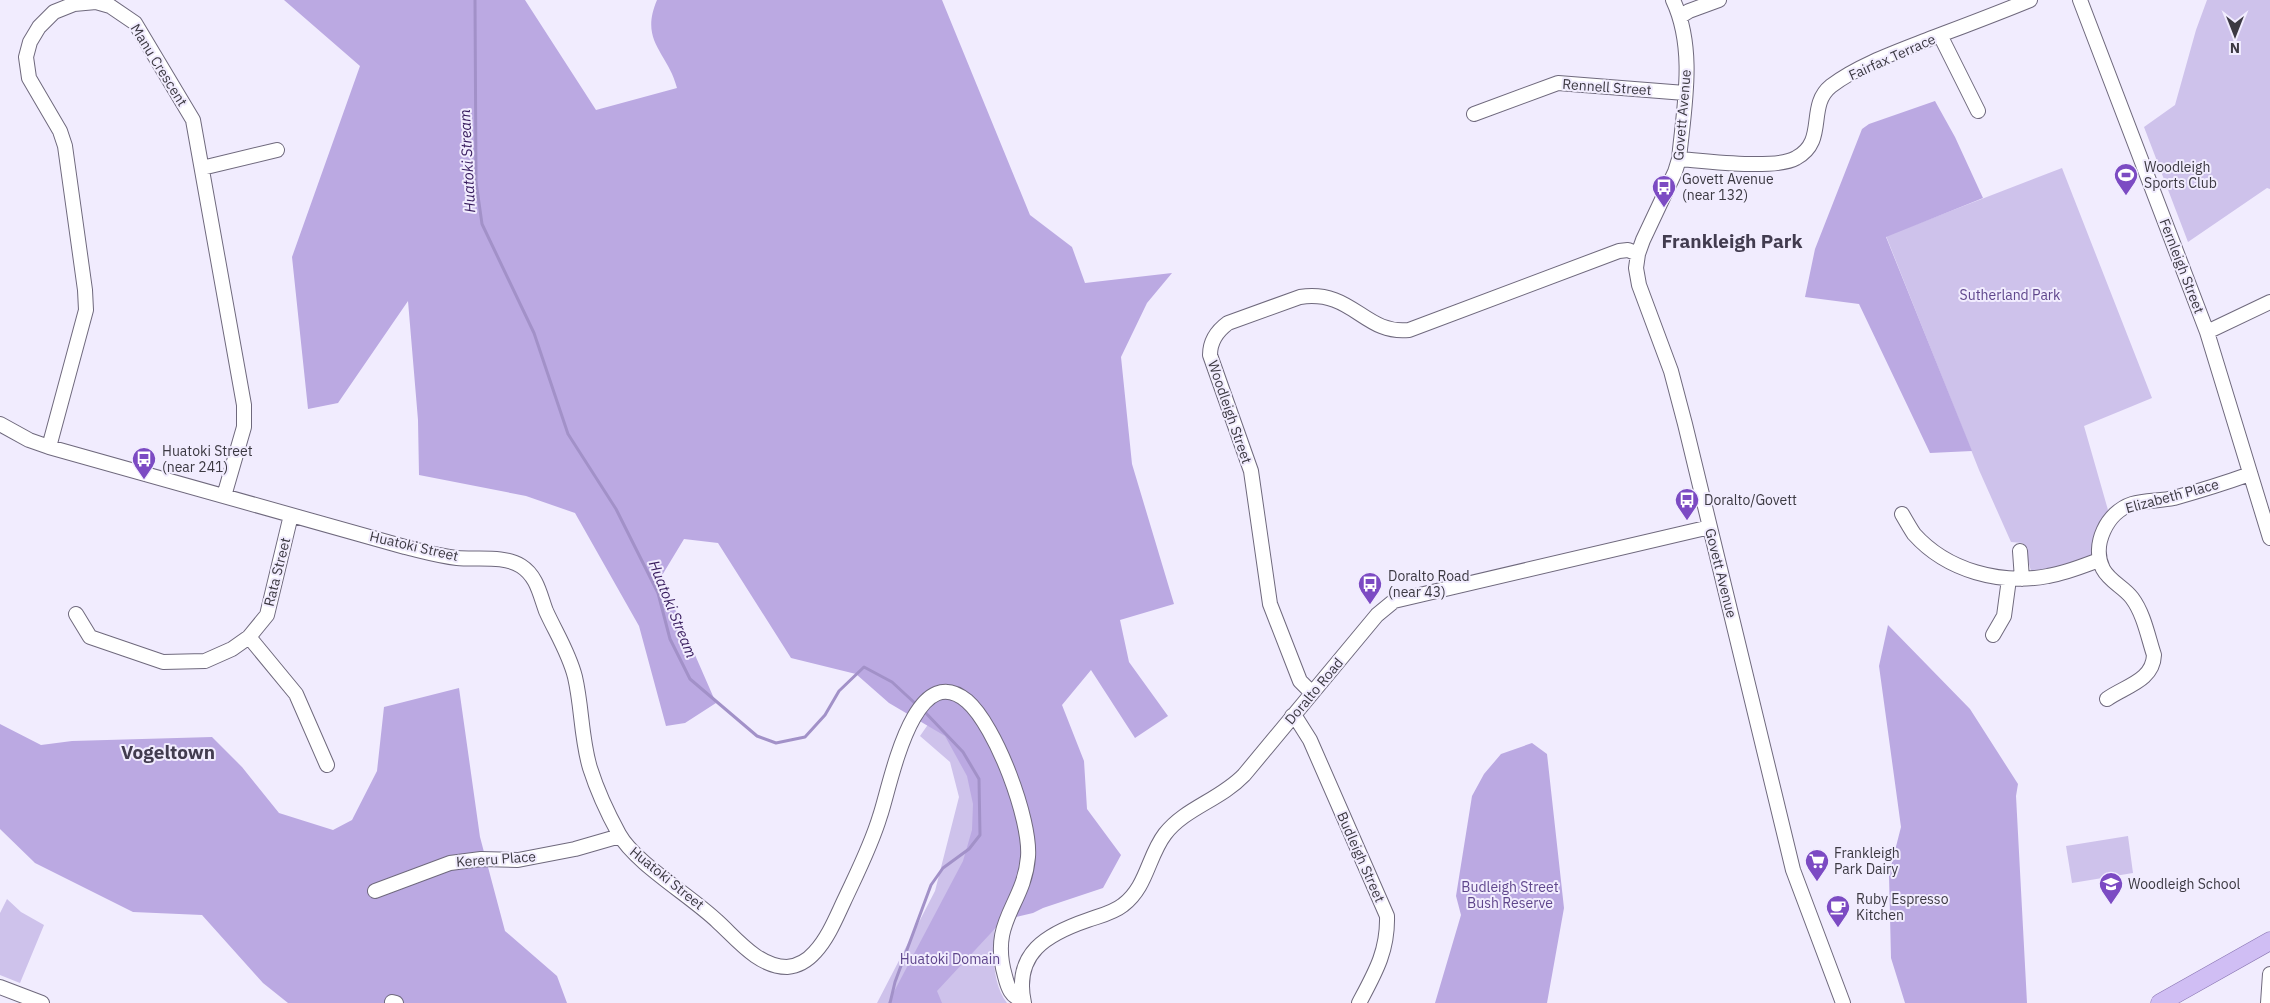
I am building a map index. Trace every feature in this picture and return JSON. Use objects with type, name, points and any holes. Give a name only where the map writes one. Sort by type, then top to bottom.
[{"type":"main road","points":[[2160,1003],[2270,941]]},
{"type":"street","name":"Govett Avenue","points":[[1673,0],[1681,16],[1687,55],[1679,159],[1638,254],[1636,268],[1639,285],[1671,371],[1793,870],[1843,1003]]},
{"type":"street","points":[[1681,16],[1688,11],[1719,0]]},
{"type":"street","name":"Fairfax Terrace","points":[[1679,159],[1774,164],[1797,158],[1813,141],[1816,130],[1817,108],[1829,87],[1888,56],[2030,0]]},
{"type":"street","name":"Fernleigh Street","points":[[2081,0],[2219,366],[2270,538]]},
{"type":"street","name":"Manu Crescent","points":[[49,447],[86,310],[65,146],[60,131],[34,89],[26,68],[26,57],[30,42],[50,6],[96,2],[110,6],[135,23],[193,120],[244,405],[244,427],[224,496]]},
{"type":"street","points":[[1940,35],[1978,111]]},
{"type":"street","name":"Rennell Street","points":[[1474,114],[1558,83],[1685,93]]},
{"type":"street","points":[[202,168],[277,150]]},
{"type":"street","name":"Woodleigh Street","points":[[1312,693],[1300,681],[1270,604],[1251,471],[1210,356],[1212,343],[1219,331],[1228,323],[1300,297],[1312,295],[1337,300],[1349,305],[1375,324],[1388,330],[1409,330],[1619,251],[1628,250],[1638,254]]},
{"type":"street","points":[[2207,332],[2270,302]]},
{"type":"street","name":"Huatoki Street","points":[[0,424],[29,440],[49,447],[291,515],[437,554],[504,560],[524,567],[535,581],[546,610],[570,660],[575,677],[590,768],[620,836],[643,860],[696,902],[758,957],[777,966],[795,966],[812,956],[820,947],[839,912],[876,829],[898,750],[908,725],[930,698],[938,693],[951,693],[968,702],[977,712],[996,744],[1016,793],[1027,837],[1029,854],[1023,885],[1004,923],[1000,948],[1003,971],[1010,993],[1024,1001]]},
{"type":"street","name":"Elizabeth Place","points":[[2100,560],[2099,547],[2106,526],[2113,515],[2122,508],[2132,504],[2173,498],[2250,474]]},
{"type":"street","points":[[1902,514],[1914,533],[1943,557],[1979,574],[2016,579],[2060,574],[2100,560],[2113,582],[2132,597],[2138,608],[2154,656],[2154,662],[2147,676],[2107,699]]},
{"type":"street","name":"Rata Street","points":[[76,614],[90,637],[163,662],[205,661],[232,649],[249,637],[266,615],[291,515]]},
{"type":"street","name":"Doralto Road","points":[[1024,1001],[1025,967],[1033,950],[1053,933],[1109,913],[1122,906],[1142,884],[1165,834],[1187,813],[1232,788],[1377,615],[1394,601],[1710,527]]},
{"type":"street","points":[[1993,635],[2004,616],[2009,590],[2016,579],[2020,551]]},
{"type":"street","points":[[249,637],[296,694],[327,764]]},
{"type":"street","name":"Budleigh Street","points":[[1292,716],[1298,721],[1310,740],[1387,916],[1387,936],[1384,947],[1374,976],[1359,1003]]},
{"type":"street","name":"Kereru Place","points":[[376,891],[450,863],[481,859],[518,860],[575,849],[620,836]]},
{"type":"street","points":[[2268,1003],[2270,974]]},
{"type":"street","points":[[0,987],[42,1003]]},
{"type":"green space","points":[[284,0],[525,0],[596,110],[677,88],[668,65],[653,37],[651,26],[652,14],[657,0],[942,0],[1030,215],[1072,247],[1085,283],[1172,273],[1147,303],[1121,357],[1132,464],[1174,604],[1120,620],[1129,662],[1168,716],[1135,738],[1091,670],[1062,705],[1084,761],[1087,809],[1121,855],[1103,888],[1033,913],[1003,920],[937,991],[942,1003],[888,1003],[963,861],[972,830],[973,804],[967,776],[945,736],[889,703],[856,674],[791,658],[718,543],[684,539],[661,577],[716,703],[685,723],[666,726],[639,626],[575,513],[526,496],[419,475],[418,420],[408,301],[338,403],[308,409],[292,257],[360,66]]},
{"type":"green space","points":[[2207,0],[2270,0],[2270,189],[2267,188],[2188,242],[2144,127],[2175,105],[2196,30]]},
{"type":"green space","points":[[1935,101],[1955,137],[1983,198],[1886,237],[1972,451],[1930,453],[1859,304],[1805,297],[1815,249],[1862,129],[1869,124]]},
{"type":"green space","name":"Sutherland Park","points":[[2062,168],[2152,398],[2084,426],[2108,510],[2094,536],[2093,556],[2048,571],[2031,571],[2023,543],[2011,542],[1979,470],[1886,236]]},
{"type":"green space","points":[[1888,625],[1970,709],[2018,784],[2016,796],[2027,1003],[1905,1003],[1891,958],[1889,874],[1901,827],[1879,666]]},
{"type":"green space","points":[[459,688],[480,837],[505,931],[557,976],[567,1003],[288,1003],[263,983],[202,915],[133,912],[35,863],[0,829],[0,724],[41,745],[72,741],[212,737],[242,767],[279,813],[333,830],[352,820],[377,771],[384,707]]},
{"type":"green space","name":"Huatoki Domain","points":[[943,703],[960,705],[996,920],[994,940],[995,974],[1002,995],[1007,1003],[877,1003],[935,891],[959,797],[950,762],[920,736]]},
{"type":"green space","name":"Budleigh Street Bush Reserve","points":[[1532,743],[1547,754],[1564,908],[1547,1003],[1435,1003],[1461,915],[1456,896],[1472,796],[1484,774],[1501,754]]},
{"type":"green space","points":[[2128,836],[2133,873],[2072,883],[2066,846]]},
{"type":"green space","points":[[7,899],[21,912],[44,925],[20,983],[0,975],[0,913]]},
{"type":"waterway","name":"Huatoki Stream","points":[[475,0],[476,182],[482,224],[534,333],[568,434],[616,509],[658,593],[670,639],[690,679],[757,736],[776,743],[805,737],[825,715],[839,691],[864,667],[892,682],[918,706]]},
{"type":"waterway","name":"Huatoki Stream","points":[[890,1003],[895,982],[931,885],[943,868],[969,849],[980,835],[979,779],[963,752],[923,710]]},
{"type":"place","name":"Woodleigh Sports Club","points":[[2126,196]]},
{"type":"place","name":"Govett Avenue (near 132)","points":[[1664,208]]},
{"type":"place","name":"Huatoki Street (near 241)","points":[[144,480]]},
{"type":"place","name":"Doralto/Govett","points":[[1687,521]]},
{"type":"place","name":"Doralto Road (near 43)","points":[[1370,605]]},
{"type":"place","name":"Frankleigh Park Dairy","points":[[1817,882]]},
{"type":"place","name":"Woodleigh School","points":[[2111,905]]},
{"type":"place","name":"Ruby Espresso Kitchen","points":[[1838,928]]},
{"type":"district","name":"Frankleigh Park","points":[[1732,241]]},
{"type":"district","name":"Vogeltown","points":[[168,752]]}]
